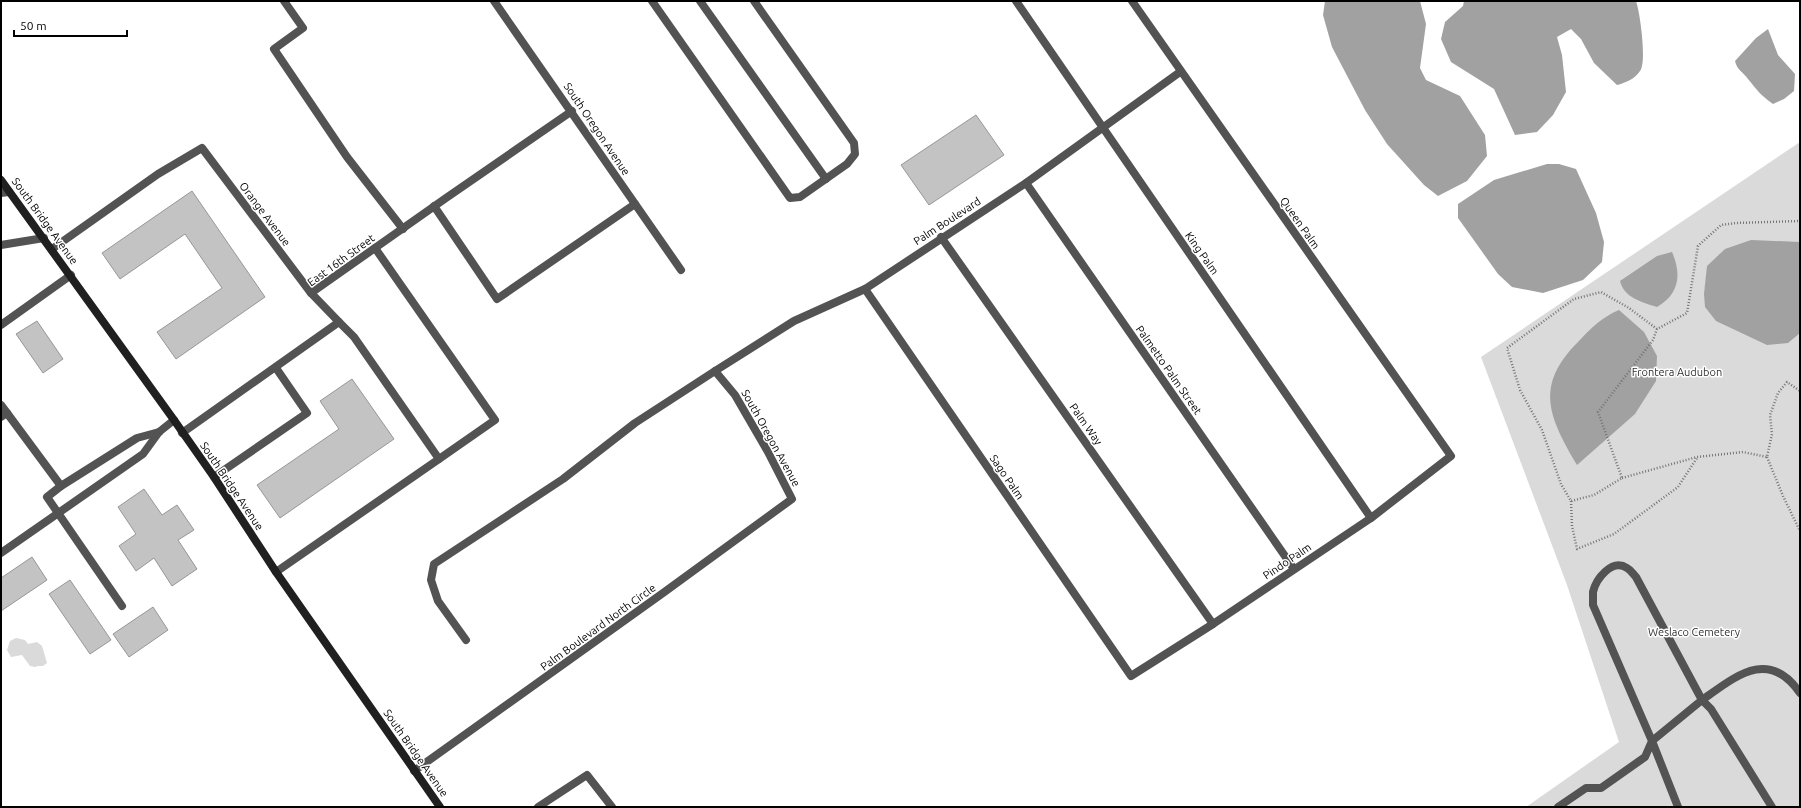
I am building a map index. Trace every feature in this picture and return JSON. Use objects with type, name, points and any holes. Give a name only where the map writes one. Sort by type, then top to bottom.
[{"type":"street","points":[[284,1],[303,28],[274,49],[347,157],[403,229]]},
{"type":"street","name":"South Oregon Avenue","points":[[494,1],[572,111],[681,270]]},
{"type":"street","points":[[652,1],[790,198],[800,197],[848,164],[855,154],[854,144],[754,1]]},
{"type":"street","points":[[700,1],[826,179]]},
{"type":"street","name":"King Palm","points":[[1016,1],[1371,518]]},
{"type":"street","name":"Queen Palm","points":[[1132,1],[1180,72],[1451,456]]},
{"type":"street","name":"Palm Boulevard","points":[[715,371],[794,321],[865,289],[1026,183],[1180,72]]},
{"type":"street","name":"East 16th Street","points":[[439,459],[354,337],[311,294],[434,206],[572,111]]},
{"type":"street","name":"Orange Avenue","points":[[52,249],[158,174],[202,148],[311,294]]},
{"type":"street","name":"South Bridge Avenue","points":[[1,180],[5,192],[44,238],[214,477],[276,572],[440,807]]},
{"type":"street","name":"Palmetto Palm Street","points":[[1026,183],[1294,569]]},
{"type":"street","points":[[434,206],[497,299],[635,204]]},
{"type":"street","points":[[1,245],[44,238]]},
{"type":"street","name":"Palm Way","points":[[941,238],[1213,624]]},
{"type":"street","points":[[276,572],[495,420],[375,248]]},
{"type":"street","points":[[1,325],[71,276]]},
{"type":"street","name":"Sago Palm","points":[[865,289],[1131,676]]},
{"type":"street","points":[[182,432],[276,368],[339,322]]},
{"type":"street","points":[[214,477],[307,413],[276,368]]},
{"type":"street","points":[[466,640],[438,601],[431,580],[434,564],[563,478],[635,423],[715,371]]},
{"type":"street","name":"South Oregon Avenue","points":[[715,371],[735,395],[768,452],[792,499]]},
{"type":"street","points":[[1,405],[4,415],[61,486]]},
{"type":"street","points":[[1,553],[143,454],[159,432],[174,420]]},
{"type":"street","points":[[122,606],[47,497],[61,486],[137,438],[159,432]]},
{"type":"street","name":"Pindo Palm","points":[[1131,676],[1213,624],[1371,518],[1451,456]]},
{"type":"street","name":"Palm Boulevard North Circle","points":[[414,771],[792,499]]},
{"type":"street","points":[[1678,807],[1652,742],[1593,605],[1593,592],[1598,580],[1602,574],[1618,565],[1627,568],[1636,577],[1702,700],[1711,709],[1772,807]]},
{"type":"street","points":[[1558,807],[1586,788],[1601,788],[1645,757],[1652,742],[1702,700],[1738,675],[1753,669],[1769,670],[1780,674],[1794,684],[1800,693]]},
{"type":"street","points":[[538,807],[587,775],[612,807]]},
{"type":"path","points":[[1622,478],[1598,412],[1653,340],[1657,329],[1687,313],[1698,246],[1721,225],[1736,223],[1800,221]]},
{"type":"path","points":[[1657,329],[1629,308],[1601,292],[1574,299],[1507,348],[1520,390],[1542,430],[1561,484],[1571,501],[1572,526],[1577,549],[1614,534],[1678,487],[1697,457]]},
{"type":"path","points":[[1800,392],[1787,382],[1778,393],[1770,415],[1772,434],[1767,457],[1783,496],[1800,531]]},
{"type":"path","points":[[1571,501],[1594,495],[1622,478],[1697,457],[1743,452],[1767,457]]},
{"type":"green space","points":[[1800,142],[1800,807],[1526,807],[1619,742],[1567,585],[1481,357]]},
{"type":"green space","points":[[16,638],[25,640],[28,644],[37,642],[42,646],[47,663],[43,666],[35,667],[30,666],[22,655],[11,657],[7,650],[10,641]]},
{"type":"shaded area","points":[[1325,1],[1420,1],[1426,24],[1420,68],[1426,80],[1460,96],[1485,135],[1487,156],[1467,181],[1438,196],[1424,185],[1387,144],[1365,110],[1332,47],[1323,15]]},
{"type":"shaded area","points":[[1464,1],[1636,1],[1642,37],[1642,66],[1638,74],[1633,78],[1617,85],[1594,63],[1581,39],[1571,29],[1557,37],[1562,55],[1566,92],[1553,115],[1537,132],[1515,135],[1494,89],[1451,62],[1441,39],[1445,22],[1463,6]]},
{"type":"shaded area","points":[[1768,29],[1778,55],[1795,74],[1794,91],[1784,99],[1773,104],[1756,89],[1739,69],[1735,61],[1756,38]]},
{"type":"shaded area","points":[[1547,164],[1559,164],[1576,169],[1596,213],[1604,242],[1602,262],[1583,280],[1543,293],[1512,287],[1498,274],[1458,218],[1458,204],[1494,180]]},
{"type":"shaded area","points":[[1751,240],[1800,242],[1800,333],[1788,343],[1767,345],[1716,321],[1705,307],[1704,294],[1707,266],[1725,249]]},
{"type":"shaded area","points":[[1672,252],[1677,268],[1676,283],[1674,290],[1664,302],[1657,307],[1634,298],[1625,292],[1620,281],[1657,256]]},
{"type":"shaded area","points":[[1619,310],[1644,332],[1657,356],[1656,381],[1635,414],[1577,465],[1559,432],[1553,417],[1550,402],[1551,388],[1555,373],[1564,358],[1587,332],[1607,316]]},
{"type":"building","points":[[976,115],[1004,155],[929,205],[901,165]]},
{"type":"building","points":[[192,191],[265,297],[176,359],[157,332],[222,288],[185,234],[120,279],[102,253]]},
{"type":"building","points":[[37,321],[63,359],[43,373],[16,334]]},
{"type":"building","points":[[352,379],[394,439],[280,518],[257,485],[339,429],[320,401]]},
{"type":"building","points":[[144,489],[162,515],[177,505],[194,530],[178,540],[197,569],[172,586],[154,558],[136,571],[119,546],[136,534],[118,507]]},
{"type":"building","points":[[32,557],[47,580],[1,611],[1,578]]},
{"type":"building","points":[[70,580],[111,640],[90,654],[49,594]]},
{"type":"building","points":[[153,607],[168,630],[129,657],[113,634]]},
{"type":"park label","name":"Frontera Audubon","points":[[1677,372]]},
{"type":"park label","name":"Weslaco Cemetery","points":[[1694,632]]}]
